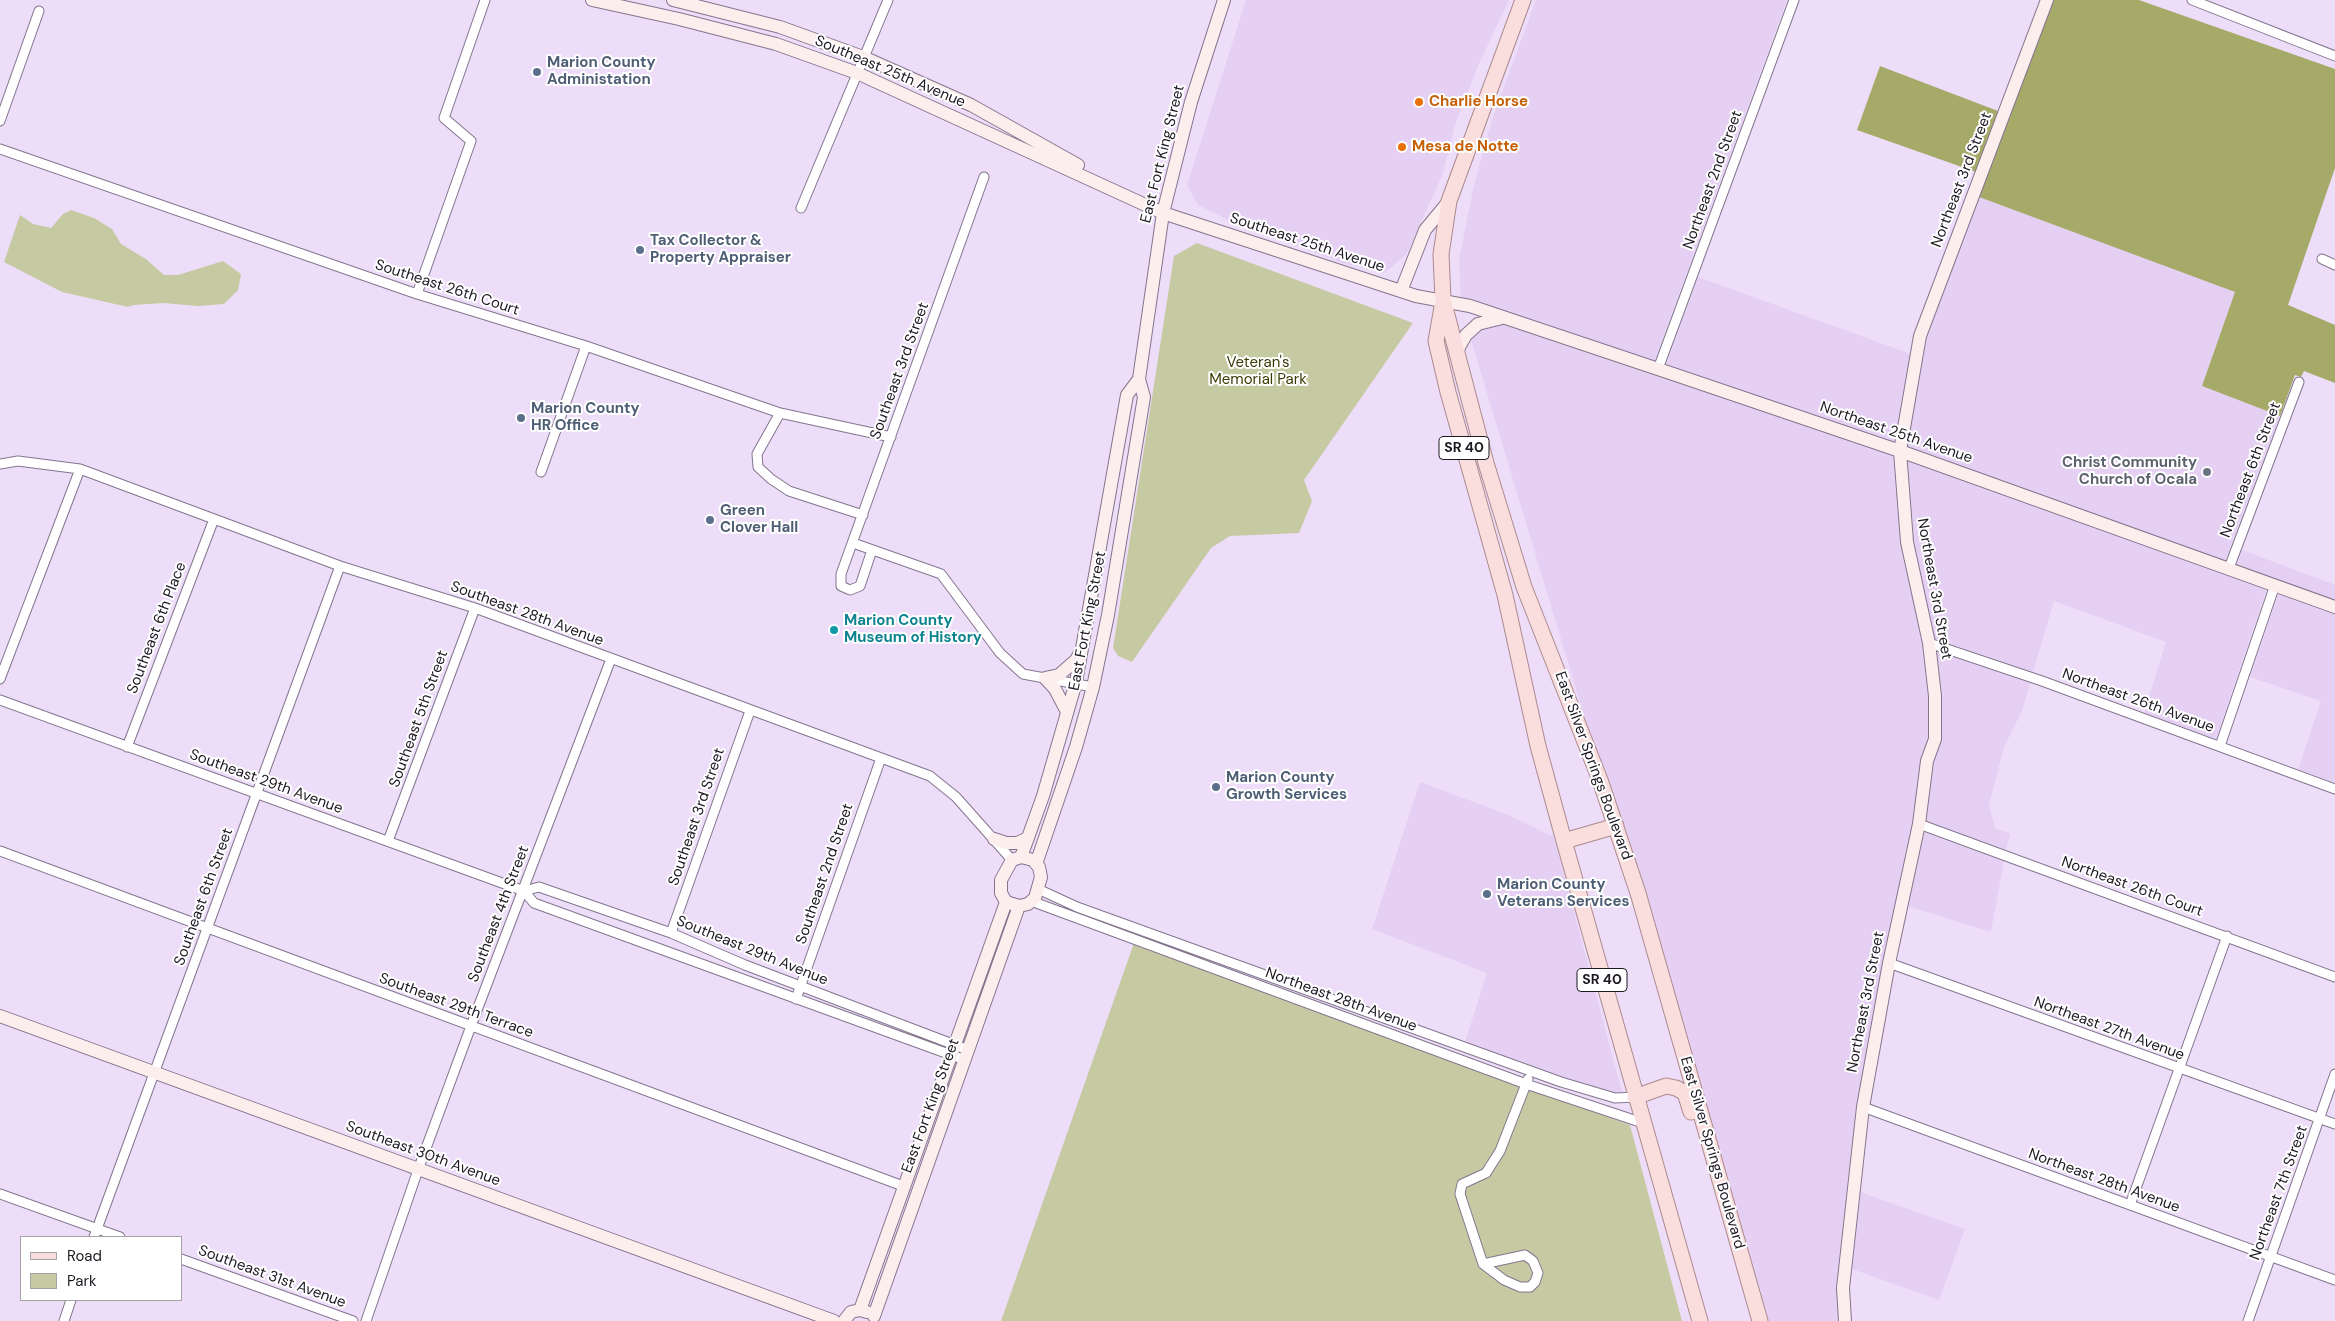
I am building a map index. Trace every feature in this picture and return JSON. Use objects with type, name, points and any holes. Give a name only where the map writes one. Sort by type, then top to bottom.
[{"type":"main road","name":"East Silver Springs Boulevard","points":[[1523,0],[1449,201],[1441,254],[1443,300],[1457,359],[1524,587],[1583,734],[1616,826],[1673,1013],[1732,1228],[1760,1321]]},
{"type":"main road","name":"East Silver Springs Boulevard","points":[[1443,300],[1436,341],[1448,392],[1505,595],[1534,727],[1564,841],[1700,1321]]},
{"type":"main road","points":[[1564,841],[1616,826]]},
{"type":"main road","points":[[1635,1097],[1666,1086],[1676,1088],[1685,1093],[1720,1210],[1732,1228]]},
{"type":"street","points":[[417,294],[471,141],[444,118],[485,0]]},
{"type":"street","name":"Southeast 25th Avenue","points":[[592,0],[679,19],[776,44],[856,73],[1162,213],[1401,291],[1443,300]]},
{"type":"street","name":"Southeast 25th Avenue","points":[[673,0],[780,27],[863,57],[971,105],[1162,213]]},
{"type":"street","points":[[801,208],[888,0]]},
{"type":"street","name":"East Fort King Street","points":[[1036,864],[1071,763],[1093,687],[1108,615],[1144,397],[1139,379],[1162,213],[1191,102],[1224,0]]},
{"type":"street","name":"Northeast 2nd Street","points":[[1658,369],[1794,0]]},
{"type":"street","name":"Northeast 3rd Street","points":[[1845,1321],[1843,1288],[1863,1107],[1889,963],[1919,824],[1928,761],[1935,739],[1935,696],[1930,643],[1907,542],[1900,451],[1920,336],[2047,0]]},
{"type":"street","points":[[2192,0],[2335,56]]},
{"type":"street","points":[[0,121],[39,11]]},
{"type":"street","name":"Southeast 26th Court","points":[[0,149],[417,294],[586,346],[780,413],[891,437]]},
{"type":"street","name":"Southeast 3rd Street","points":[[872,550],[860,586],[850,590],[841,586],[841,574],[984,177]]},
{"type":"street","points":[[1401,291],[1425,230],[1449,201]]},
{"type":"street","points":[[2322,260],[2335,265]]},
{"type":"street","name":"Northeast 25th Avenue","points":[[1443,300],[1505,318],[1900,451],[2335,607]]},
{"type":"street","points":[[1457,359],[1459,347],[1466,335],[1478,324],[1505,318]]},
{"type":"street","points":[[541,472],[586,346]]},
{"type":"street","name":"East Fort King Street","points":[[1016,858],[1028,838],[1044,796],[1076,682],[1084,647],[1127,396],[1139,379]]},
{"type":"street","name":"Northeast 6th Street","points":[[2229,568],[2299,382]]},
{"type":"street","points":[[780,413],[757,454],[758,467],[770,479],[789,491],[863,515]]},
{"type":"street","name":"Southeast 28th Avenue","points":[[0,464],[18,461],[80,469],[340,566],[475,608],[930,776],[956,797],[994,839],[1016,858]]},
{"type":"street","points":[[0,679],[80,469]]},
{"type":"street","name":"Southeast 6th Place","points":[[127,747],[214,519]]},
{"type":"street","points":[[853,543],[941,574],[1000,653],[1022,674],[1076,682],[1093,687]]},
{"type":"street","name":"Southeast 6th Street","points":[[95,1233],[340,566]]},
{"type":"street","points":[[2220,746],[2275,585]]},
{"type":"street","name":"Southeast 5th Street","points":[[388,841],[475,608]]},
{"type":"street","name":"Northeast 26th Avenue","points":[[1930,643],[2042,681],[2335,789]]},
{"type":"street","points":[[1045,678],[1060,675],[1064,672],[1076,660],[1084,647]]},
{"type":"street","name":"Southeast 4th Street","points":[[366,1321],[418,1170],[471,1026],[611,659]]},
{"type":"street","points":[[1045,678],[1055,690],[1067,712]]},
{"type":"street","name":"Southeast 29th Avenue","points":[[0,700],[524,891],[534,903],[796,999],[952,1049]]},
{"type":"street","name":"Southeast 3rd Street","points":[[671,933],[750,711]]},
{"type":"street","name":"Southeast 2nd Street","points":[[796,999],[880,758]]},
{"type":"street","name":"Northeast 26th Court","points":[[1919,824],[2335,977]]},
{"type":"street","points":[[994,839],[1006,843],[1017,843],[1028,838]]},
{"type":"street","name":"Southeast 29th Terrace","points":[[0,851],[903,1186]]},
{"type":"street","points":[[1016,858],[1033,860],[1036,864],[1041,877],[1038,889],[1025,904],[1006,902],[1000,893],[1001,880],[1016,858]]},
{"type":"street","name":"Southeast 29th Avenue","points":[[524,891],[539,886],[671,933],[967,1055]]},
{"type":"street","name":"Northeast 28th Avenue","points":[[1038,889],[1086,910],[1530,1071],[1615,1098],[1635,1097]]},
{"type":"street","name":"East Fort King Street","points":[[1006,902],[860,1310],[875,1319],[967,1055],[1025,904]]},
{"type":"street","name":"Northeast 28th Avenue","points":[[1025,904],[1526,1084],[1643,1123]]},
{"type":"street","points":[[2130,1205],[2227,936]]},
{"type":"street","name":"Northeast 27th Avenue","points":[[1889,963],[2320,1119]]},
{"type":"street","name":"Southeast 30th Avenue","points":[[0,1016],[834,1321]]},
{"type":"street","points":[[1483,1264],[1525,1255],[1533,1261],[1538,1273],[1535,1282],[1530,1287],[1520,1287],[1504,1280],[1483,1264],[1460,1194],[1462,1184],[1486,1173],[1500,1151],[1530,1071]]},
{"type":"street","name":"Northeast 7th Street","points":[[2248,1321],[2335,1074]]},
{"type":"street","name":"Northeast 28th Avenue","points":[[1863,1107],[2335,1280]]},
{"type":"street","points":[[2320,1119],[2335,1124]]},
{"type":"street","points":[[0,1194],[95,1233],[114,1236]]},
{"type":"street","name":"Southeast 31st Avenue","points":[[182,1259],[353,1321]]},
{"type":"street","points":[[64,1321],[71,1301]]},
{"type":"street","points":[[844,1321],[851,1312],[860,1310]]},
{"type":"shaded area","points":[[1246,0],[1509,0],[1478,66],[1456,122],[1442,176],[1406,255],[1384,273],[1342,263],[1232,222],[1198,205],[1187,185]]},
{"type":"shaded area","points":[[1536,0],[1787,0],[1654,362],[1510,314],[1509,312],[1461,299],[1459,260],[1474,185],[1492,119]]},
{"type":"shaded area","points":[[1979,197],[2235,292],[2202,386],[2280,416],[2225,561],[1907,447],[1926,337]]},
{"type":"shaded area","points":[[1698,277],[1911,354],[1896,443],[1666,366]]},
{"type":"shaded area","points":[[1505,324],[1895,455],[1923,642],[1922,646],[1924,647],[1929,696],[1929,738],[1921,760],[1913,822],[1882,966],[1856,1110],[1839,1321],[1766,1321],[1471,340],[1482,329]]},
{"type":"shaded area","points":[[1907,459],[2267,588],[2216,739],[2144,713],[2166,642],[2054,601],[2033,672],[1935,639],[1913,542]]},
{"type":"shaded area","points":[[2242,550],[2335,585],[2335,602],[2237,565]]},
{"type":"shaded area","points":[[2279,592],[2335,613],[2335,783],[2298,769],[2321,701],[2250,677]]},
{"type":"shaded area","points":[[1936,651],[2030,683],[2022,711],[2004,747],[1989,805],[1995,828],[2010,834],[2006,850],[1925,821],[1933,763],[1941,739],[1941,696]]},
{"type":"shaded area","points":[[1420,782],[1506,814],[1554,837],[1622,1092],[1615,1093],[1563,1077],[1465,1042],[1487,973],[1372,929]]},
{"type":"shaded area","points":[[1923,832],[2004,861],[1991,932],[1907,906]]},
{"type":"shaded area","points":[[1860,1192],[1965,1229],[1939,1300],[1852,1269]]},
{"type":"green space","points":[[2053,0],[2139,0],[2335,69],[2335,168],[2288,305],[2335,325],[2335,383],[2304,371],[2301,377],[2295,375],[2280,416],[2202,386],[2235,292],[1979,197]]},
{"type":"green space","points":[[1880,66],[1998,111],[1976,172],[1857,130]]},
{"type":"green space","points":[[71,210],[94,218],[112,229],[121,244],[146,259],[164,275],[178,275],[223,261],[241,274],[238,290],[224,304],[198,306],[163,303],[128,307],[62,292],[4,262],[20,215],[33,224],[51,228],[63,214]]},
{"type":"green space","name":"Veteran's Memorial Park","points":[[1197,243],[1413,323],[1304,480],[1312,501],[1299,533],[1230,536],[1211,548],[1132,662],[1118,656],[1113,648],[1174,256]]},
{"type":"green space","points":[[1134,943],[1630,1125],[1682,1321],[1001,1321]]},
{"type":"place","name":"Marion County Administation","points":[[537,72]]},
{"type":"place","name":"Charlie Horse","points":[[1419,102]]},
{"type":"place","name":"Mesa de Notte","points":[[1402,147]]},
{"type":"place","name":"Tax Collector & Property Appraiser","points":[[640,250]]},
{"type":"place","name":"Marion County HR Office","points":[[521,418]]},
{"type":"place","name":"Christ Community Church of Ocala","points":[[2207,472]]},
{"type":"place","name":"Green Clover Hall","points":[[710,520]]},
{"type":"place","name":"Marion County Museum of History","points":[[834,630]]},
{"type":"place","name":"Marion County Growth Services","points":[[1216,787]]},
{"type":"place","name":"Marion County Veterans Services","points":[[1487,894]]}]
